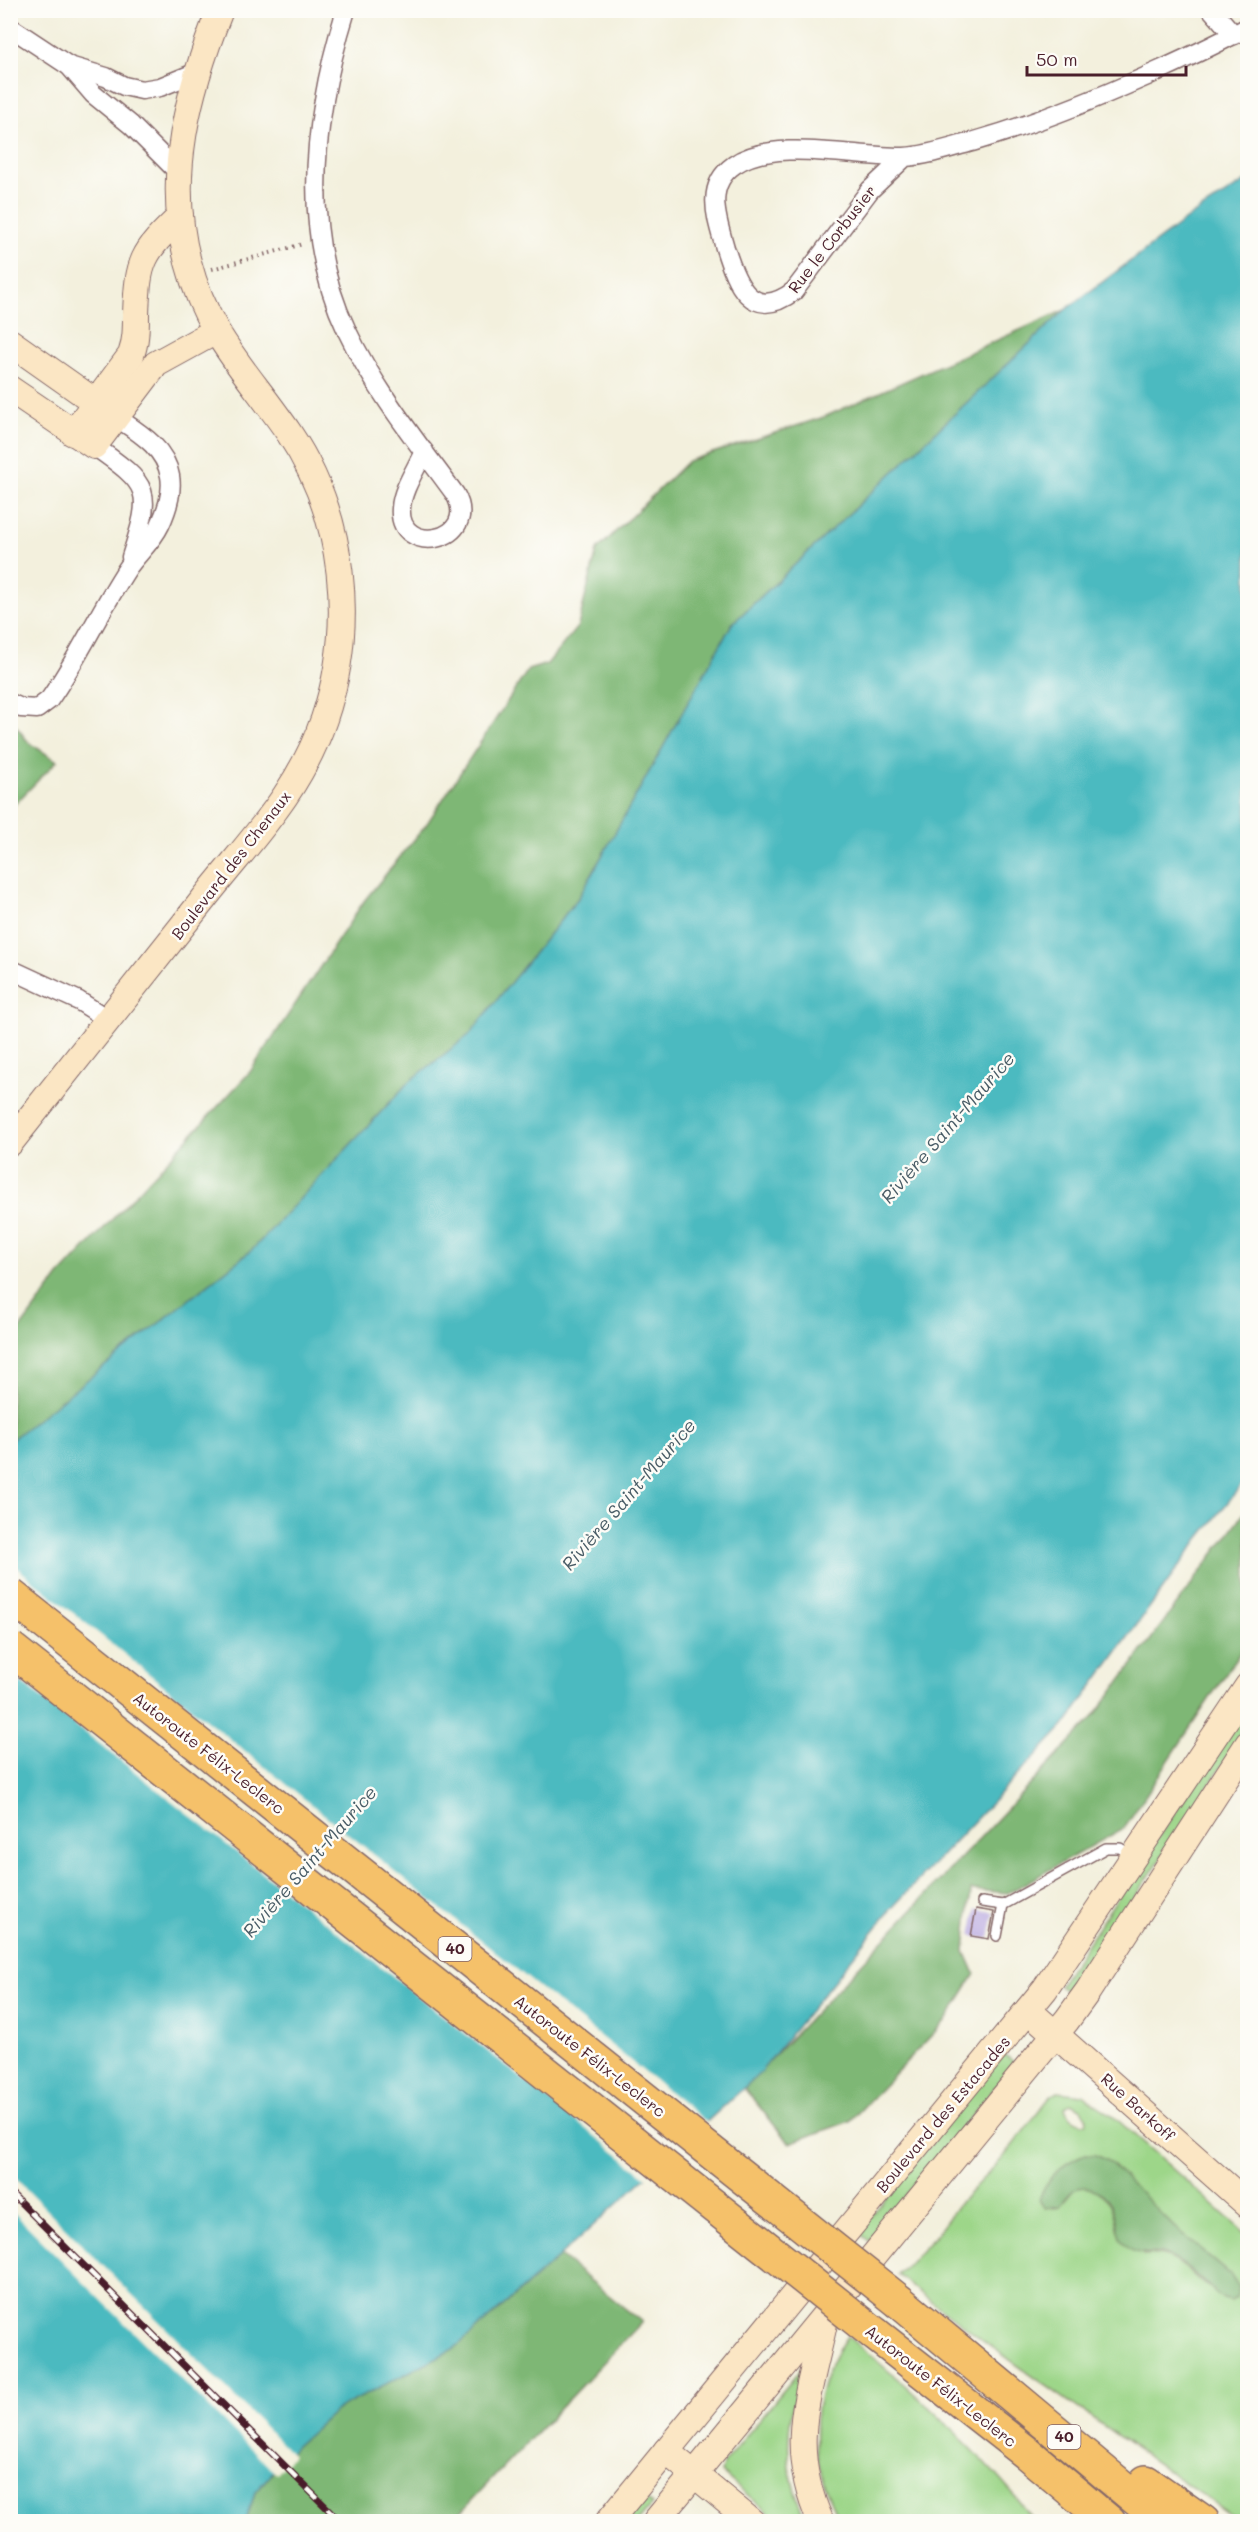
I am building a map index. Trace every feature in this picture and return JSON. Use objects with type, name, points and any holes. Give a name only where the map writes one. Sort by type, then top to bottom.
[{"type":"highway","name":"Autoroute Félix-Leclerc","points":[[10,1595],[900,2302],[1164,2522]]},
{"type":"highway","name":"Autoroute Félix-Leclerc","points":[[10,1648],[1027,2453],[1109,2522]]},
{"type":"highway","points":[[963,2353],[1203,2522]]},
{"type":"highway","points":[[1027,2453],[1083,2522]]},
{"type":"street","name":"Boulevard des Chenaux","points":[[10,1143],[216,884],[270,820],[293,787],[310,755],[324,720],[338,667],[342,612],[340,575],[334,539],[325,509],[297,446],[242,372],[216,331],[191,273],[180,217],[179,173],[184,123],[197,72],[220,10]]},
{"type":"street","points":[[346,10],[326,92],[316,194],[318,241],[330,289],[347,332],[394,410],[424,452]]},
{"type":"street","points":[[1212,10],[1241,31]]},
{"type":"street","points":[[10,27],[69,66],[93,94],[131,124],[179,173]]},
{"type":"street","name":"Rue le Corbusier","points":[[905,157],[870,190],[795,291],[782,300],[763,302],[752,298],[738,284],[714,205],[720,179],[730,168],[752,155],[767,152],[905,157],[953,147],[1040,121],[1106,94],[1241,31]]},
{"type":"street","points":[[69,66],[106,77],[124,86],[142,90],[160,87],[197,72]]},
{"type":"street","points":[[106,410],[134,348],[137,294],[144,258],[158,238],[180,217]]},
{"type":"street","points":[[84,439],[106,410],[156,364],[216,331]]},
{"type":"street","points":[[10,342],[157,448],[168,468],[171,491],[170,500],[159,528],[128,568],[49,700],[37,709],[21,708],[10,703]]},
{"type":"street","points":[[10,389],[130,471],[138,480],[145,502],[142,523],[128,568]]},
{"type":"street","points":[[10,969],[79,1001],[109,1020]]},
{"type":"street","name":"Boulevard des Estacades","points":[[608,2522],[1056,1974],[1248,1686]]},
{"type":"street","points":[[655,2522],[1056,2034],[1088,1991],[1248,1744]]},
{"type":"street","name":"Rue Barkoff","points":[[1028,2010],[1248,2205]]},
{"type":"street","points":[[821,2522],[807,2482],[802,2431],[805,2404],[826,2316]]},
{"type":"street","points":[[666,2451],[752,2522]]},
{"type":"lane","points":[[982,1902],[1003,1905],[1106,1848],[1120,1848],[1133,1856]]},
{"type":"lane","points":[[997,1936],[1003,1905]]},
{"type":"path","points":[[221,268],[281,249]]},
{"type":"green space","points":[[1065,310],[732,624],[579,897],[469,1035],[409,1082],[253,1249],[11,1440],[10,1342],[59,1276],[250,1072],[364,901],[426,825],[528,670],[547,664],[578,626],[597,550],[688,461],[824,417]]},
{"type":"green space","points":[[11,723],[17,727],[28,742],[57,761],[11,808]]},
{"type":"green space","points":[[1247,1509],[1247,1642],[1124,1828],[1008,1893],[971,1890],[965,1951],[975,1974],[947,2019],[850,2121],[789,2143],[744,2088],[1092,1719]]},
{"type":"green space","points":[[1247,1703],[1247,1728],[1071,1994],[1059,1986]]},
{"type":"green space","points":[[1004,2054],[1015,2063],[869,2241],[858,2232]]},
{"type":"green space","points":[[1058,2092],[1082,2095],[1112,2115],[1247,2235],[1247,2521],[1239,2521],[1067,2400],[981,2339],[898,2275],[936,2235],[961,2201],[1002,2159],[1050,2097]],"holes":[[[1072,2103],[1082,2109],[1087,2119],[1086,2123],[1076,2120],[1067,2113],[1065,2107]],[[1095,2155],[1173,2226],[1231,2275],[1208,2287],[1186,2268],[1171,2259],[1143,2255],[1117,2228],[1116,2216],[1111,2203],[1097,2190],[1082,2185],[1076,2187],[1060,2206],[1054,2208]]]},
{"type":"green space","points":[[1085,2154],[1095,2155],[1110,2162],[1173,2226],[1231,2275],[1239,2287],[1236,2298],[1231,2301],[1223,2299],[1188,2268],[1172,2258],[1160,2254],[1132,2251],[1120,2237],[1109,2202],[1102,2194],[1092,2189],[1077,2188],[1060,2206],[1045,2208],[1039,2201],[1050,2178],[1062,2166]]},
{"type":"green space","points":[[560,2256],[642,2322],[452,2521],[246,2522],[255,2492],[296,2446],[336,2410],[455,2348]]},
{"type":"green space","points":[[847,2336],[898,2379],[970,2446],[1035,2521],[841,2522],[821,2475],[816,2428],[818,2405],[824,2382]]},
{"type":"green space","points":[[801,2369],[804,2371],[793,2408],[789,2446],[793,2484],[807,2521],[778,2521],[721,2472],[723,2464]]},
{"type":"green space","points":[[640,2497],[652,2505],[638,2521],[620,2522]]},
{"type":"water","name":"Rivière Saint-Maurice","points":[[1247,180],[1247,1478],[1198,1540],[1064,1726],[892,1908],[759,2074],[560,2256],[455,2348],[336,2410],[296,2446],[255,2492],[246,2521],[11,2522],[11,1440],[253,1249],[409,1082],[469,1035],[579,897],[732,624],[1065,310],[1192,215]]},
{"type":"pier","points":[[11,1563],[709,2124],[649,2179],[10,1673]]},
{"type":"pier","points":[[11,2174],[293,2455],[276,2474],[11,2210]]},
{"type":"building","points":[[976,1909],[994,1912],[989,1939],[971,1936]]},
{"type":"railway","points":[[10,2192],[341,2522]]}]
